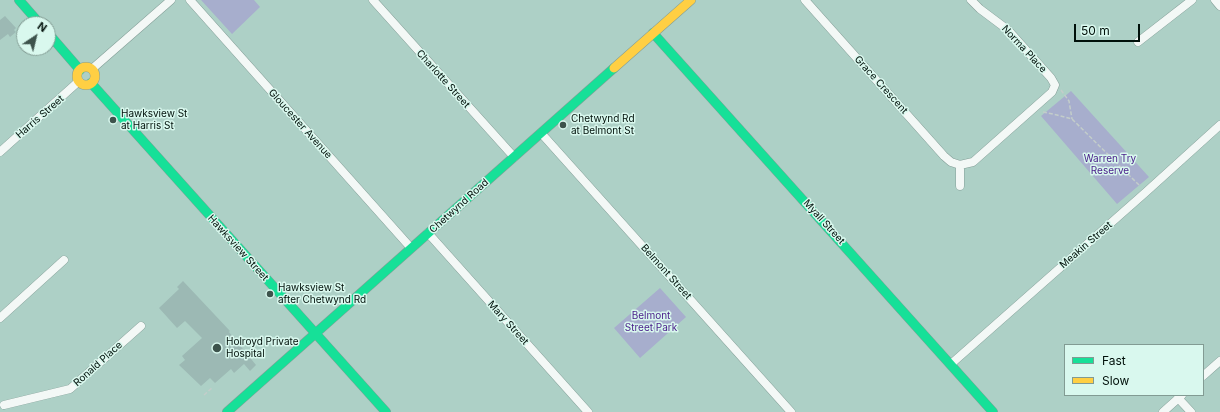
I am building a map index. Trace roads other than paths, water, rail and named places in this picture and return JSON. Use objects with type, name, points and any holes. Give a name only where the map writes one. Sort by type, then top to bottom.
[{"type":"street","points":[[18,0],[33,16]]},
{"type":"street","points":[[92,69],[171,0]]},
{"type":"street","name":"Gloucester Avenue","points":[[190,0],[411,248]]},
{"type":"street","name":"Charlotte Street","points":[[373,0],[514,157]]},
{"type":"street","name":"Chetwynd Road","points":[[227,412],[691,0]]},
{"type":"street","name":"Grace Crescent","points":[[805,0],[944,156],[951,162],[960,165]]},
{"type":"street","name":"Norma Place","points":[[960,165],[973,162],[1052,92],[1054,84],[1008,30],[980,9],[971,0]]},
{"type":"street","points":[[1138,42],[1192,0]]},
{"type":"street","points":[[1215,0],[1220,6]]},
{"type":"street","name":"Myall Street","points":[[653,34],[993,412]]},
{"type":"street","points":[[56,43],[80,70]]},
{"type":"street","points":[[87,67],[92,69],[94,78],[91,83],[84,84],[79,81],[77,77],[80,70],[87,67]]},
{"type":"street","name":"Harris Street","points":[[0,152],[79,81]]},
{"type":"street","name":"Hawksview Street","points":[[91,83],[386,412]]},
{"type":"street","name":"Meakin Street","points":[[951,364],[1220,125]]},
{"type":"street","name":"Belmont Street","points":[[541,133],[791,412]]},
{"type":"street","points":[[960,165],[960,186]]},
{"type":"street","name":"Mary Street","points":[[428,233],[588,412]]},
{"type":"street","points":[[0,318],[64,260]]},
{"type":"street","name":"Ronald Place","points":[[4,407],[70,389],[141,326]]},
{"type":"street","points":[[1204,375],[1220,361]]},
{"type":"street","points":[[1163,412],[1180,396],[1191,412]]},
{"type":"place","name":"Hawksview St at Harris St","points":[[113,120]]},
{"type":"place","name":"Chetwynd Rd at Belmont St","points":[[563,125]]},
{"type":"place","name":"Hawksview St after Chetwynd Rd","points":[[270,294]]},
{"type":"place","name":"Holroyd Private Hospital","points":[[217,348]]},
{"type":"park label","name":"Warren Try Reserve","points":[[1110,164]]},
{"type":"park label","name":"Belmont Street Park","points":[[651,322]]}]
